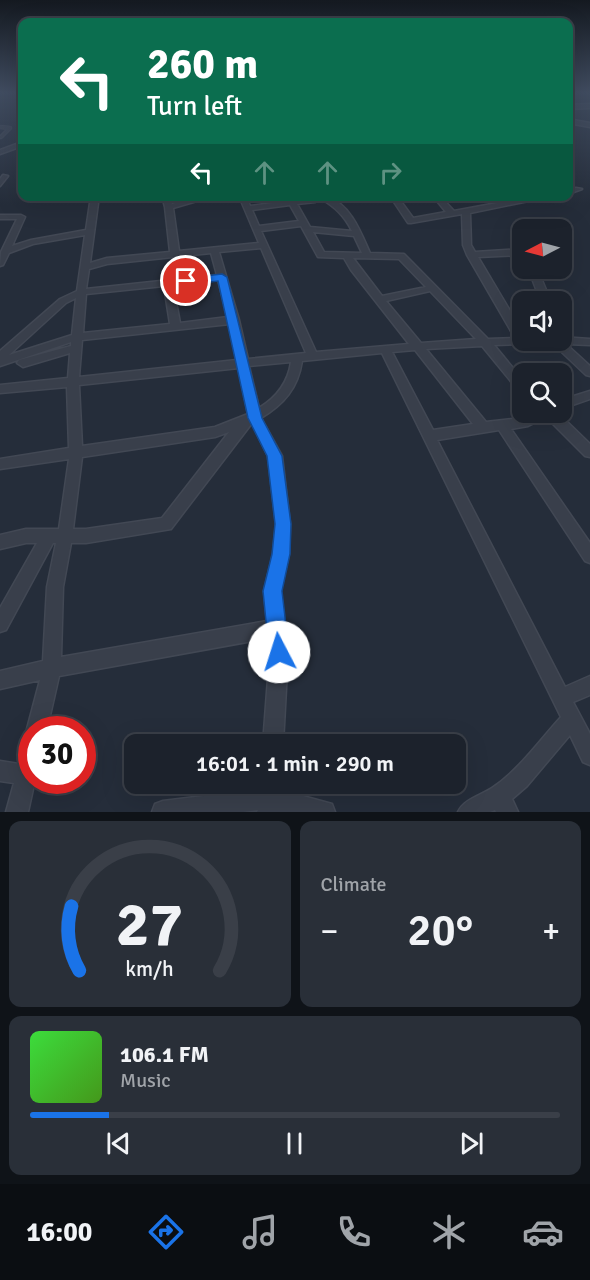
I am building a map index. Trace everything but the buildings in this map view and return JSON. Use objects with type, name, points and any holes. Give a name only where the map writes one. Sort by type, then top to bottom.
[{"type":"street","points":[[0,152],[18,145]]},
{"type":"street","points":[[0,157],[12,156]]},
{"type":"street","points":[[0,184],[5,176]]},
{"type":"street","points":[[573,190],[578,189]]},
{"type":"street","points":[[40,716],[52,668],[57,536],[76,453],[73,383],[81,292],[94,201]]},
{"type":"street","points":[[167,201],[175,254]]},
{"type":"street","points":[[169,207],[192,201]]},
{"type":"street","points":[[245,201],[313,357]]},
{"type":"street","points":[[248,208],[286,201]]},
{"type":"street","points":[[292,201],[321,255],[401,256],[485,342],[512,375]]},
{"type":"street","points":[[329,201],[345,213],[368,256]]},
{"type":"street","points":[[397,201],[411,221],[516,201]]},
{"type":"street","points":[[440,201],[452,214]]},
{"type":"street","points":[[485,201],[490,207]]},
{"type":"street","points":[[466,211],[467,246],[512,323]]},
{"type":"street","points":[[0,217],[21,217],[0,263]]},
{"type":"street","points":[[257,229],[305,226],[356,234]]},
{"type":"street","points":[[5,252],[31,242],[88,232]]},
{"type":"street","points":[[85,267],[107,261],[263,245]]},
{"type":"street","points":[[214,250],[234,320],[250,420],[275,456],[283,524],[281,554],[272,591],[279,652],[274,734]]},
{"type":"street","points":[[471,255],[512,253]]},
{"type":"street","points":[[348,257],[379,300],[420,347],[483,427]]},
{"type":"street","points":[[0,357],[63,301],[81,292],[222,277]]},
{"type":"street","points":[[168,284],[176,326]]},
{"type":"street","points":[[379,300],[432,288]]},
{"type":"street","points":[[0,362],[77,342],[176,326],[234,320]]},
{"type":"street","points":[[0,389],[385,349],[512,341]]},
{"type":"street","points":[[572,341],[590,342]]},
{"type":"street","points":[[0,369],[77,342]]},
{"type":"street","points":[[385,349],[590,755]]},
{"type":"street","points":[[570,351],[590,372]]},
{"type":"street","points":[[0,464],[215,432],[250,420],[285,396],[297,372],[297,358]]},
{"type":"street","points":[[572,401],[590,395]]},
{"type":"street","points":[[0,542],[26,536],[86,536],[166,524],[250,420]]},
{"type":"street","points":[[429,436],[524,423]]},
{"type":"street","points":[[559,423],[590,452]]},
{"type":"street","points":[[502,425],[590,556]]},
{"type":"street","points":[[0,624],[57,536]]},
{"type":"street","points":[[0,680],[52,668],[276,628]]},
{"type":"street","points":[[562,698],[590,685]]},
{"type":"street","points":[[469,812],[503,804],[520,779],[572,718]]},
{"type":"street","points":[[0,771],[18,774]]},
{"type":"street","points":[[17,812],[21,794]]},
{"type":"street","points":[[163,812],[269,798],[324,812]]},
{"type":"route","points":[[186,281],[222,277],[234,320],[255,418],[275,456],[283,524],[281,554],[272,591],[279,652]]}]
